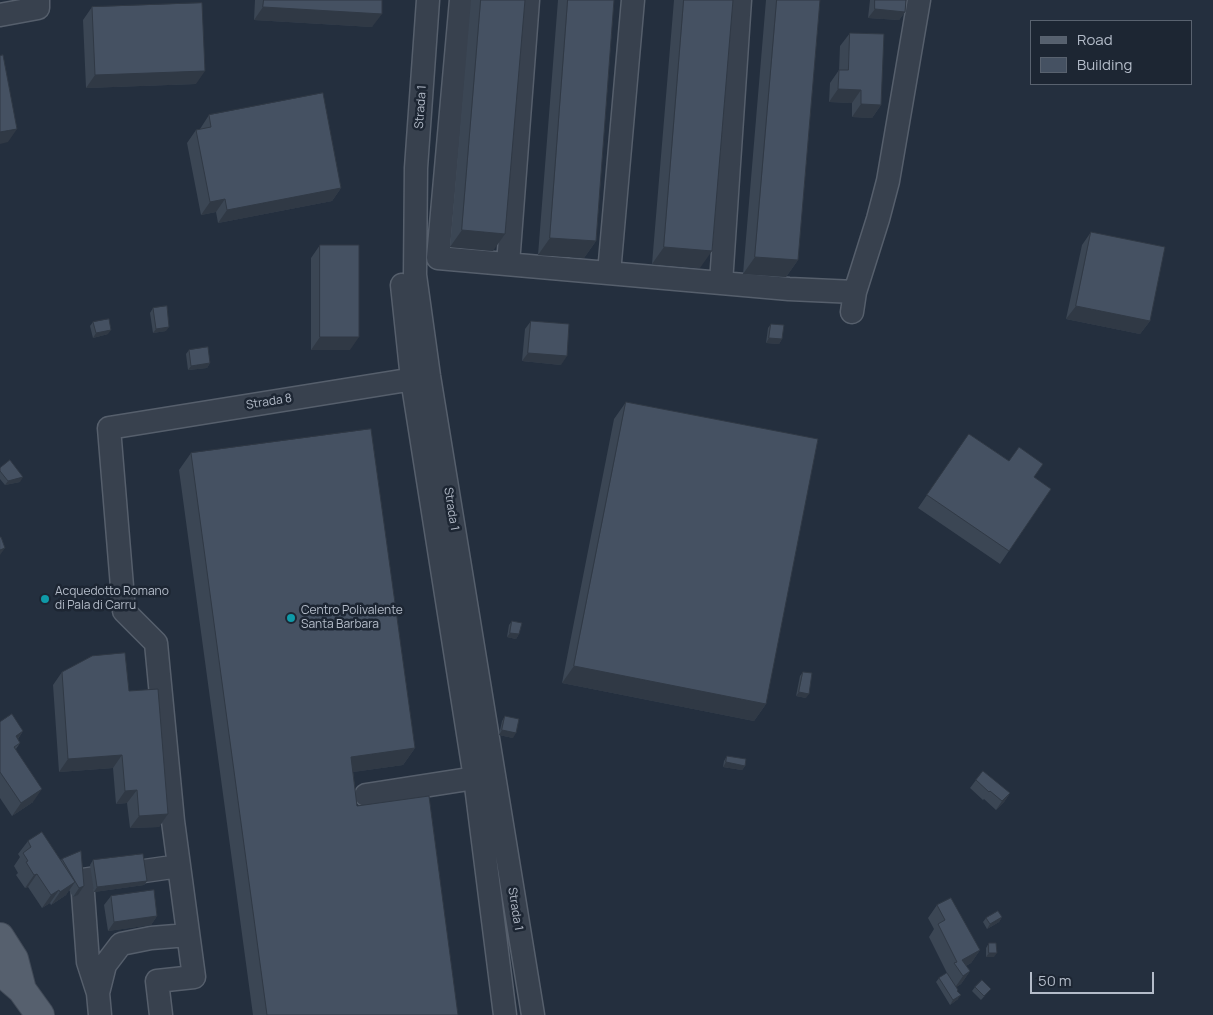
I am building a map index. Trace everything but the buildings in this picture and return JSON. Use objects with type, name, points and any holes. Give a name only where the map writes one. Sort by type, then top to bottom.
[{"type":"main road","points":[[0,937],[14,959],[22,990]]},
{"type":"main road","points":[[0,971],[22,990],[40,1015]]},
{"type":"street","points":[[0,15],[38,8],[38,0]]},
{"type":"street","name":"Strada 1","points":[[416,0],[403,166],[401,277],[533,1015]]},
{"type":"street","name":"Strada 1","points":[[428,0],[416,168],[415,275],[420,377],[475,778],[505,1015]]},
{"type":"street","points":[[461,0],[438,258],[721,283],[790,279],[853,302],[888,181],[919,0]]},
{"type":"street","points":[[508,264],[528,0]]},
{"type":"street","points":[[609,273],[633,0]]},
{"type":"street","points":[[721,283],[740,0]]},
{"type":"street","name":"Strada 8","points":[[179,866],[156,643],[124,611],[109,428],[420,377]]},
{"type":"street","points":[[366,794],[475,778]]},
{"type":"street","points":[[100,1015],[98,993],[88,962],[82,880],[179,866],[194,977],[157,981],[161,1015]]},
{"type":"street","points":[[98,993],[105,965],[121,944],[151,938],[188,935]]},
{"type":"place","name":"Acquedotto Romano di Pala di Carru","points":[[45,599]]},
{"type":"place","name":"Centro Polivalente Santa Barbara","points":[[291,618]]}]
